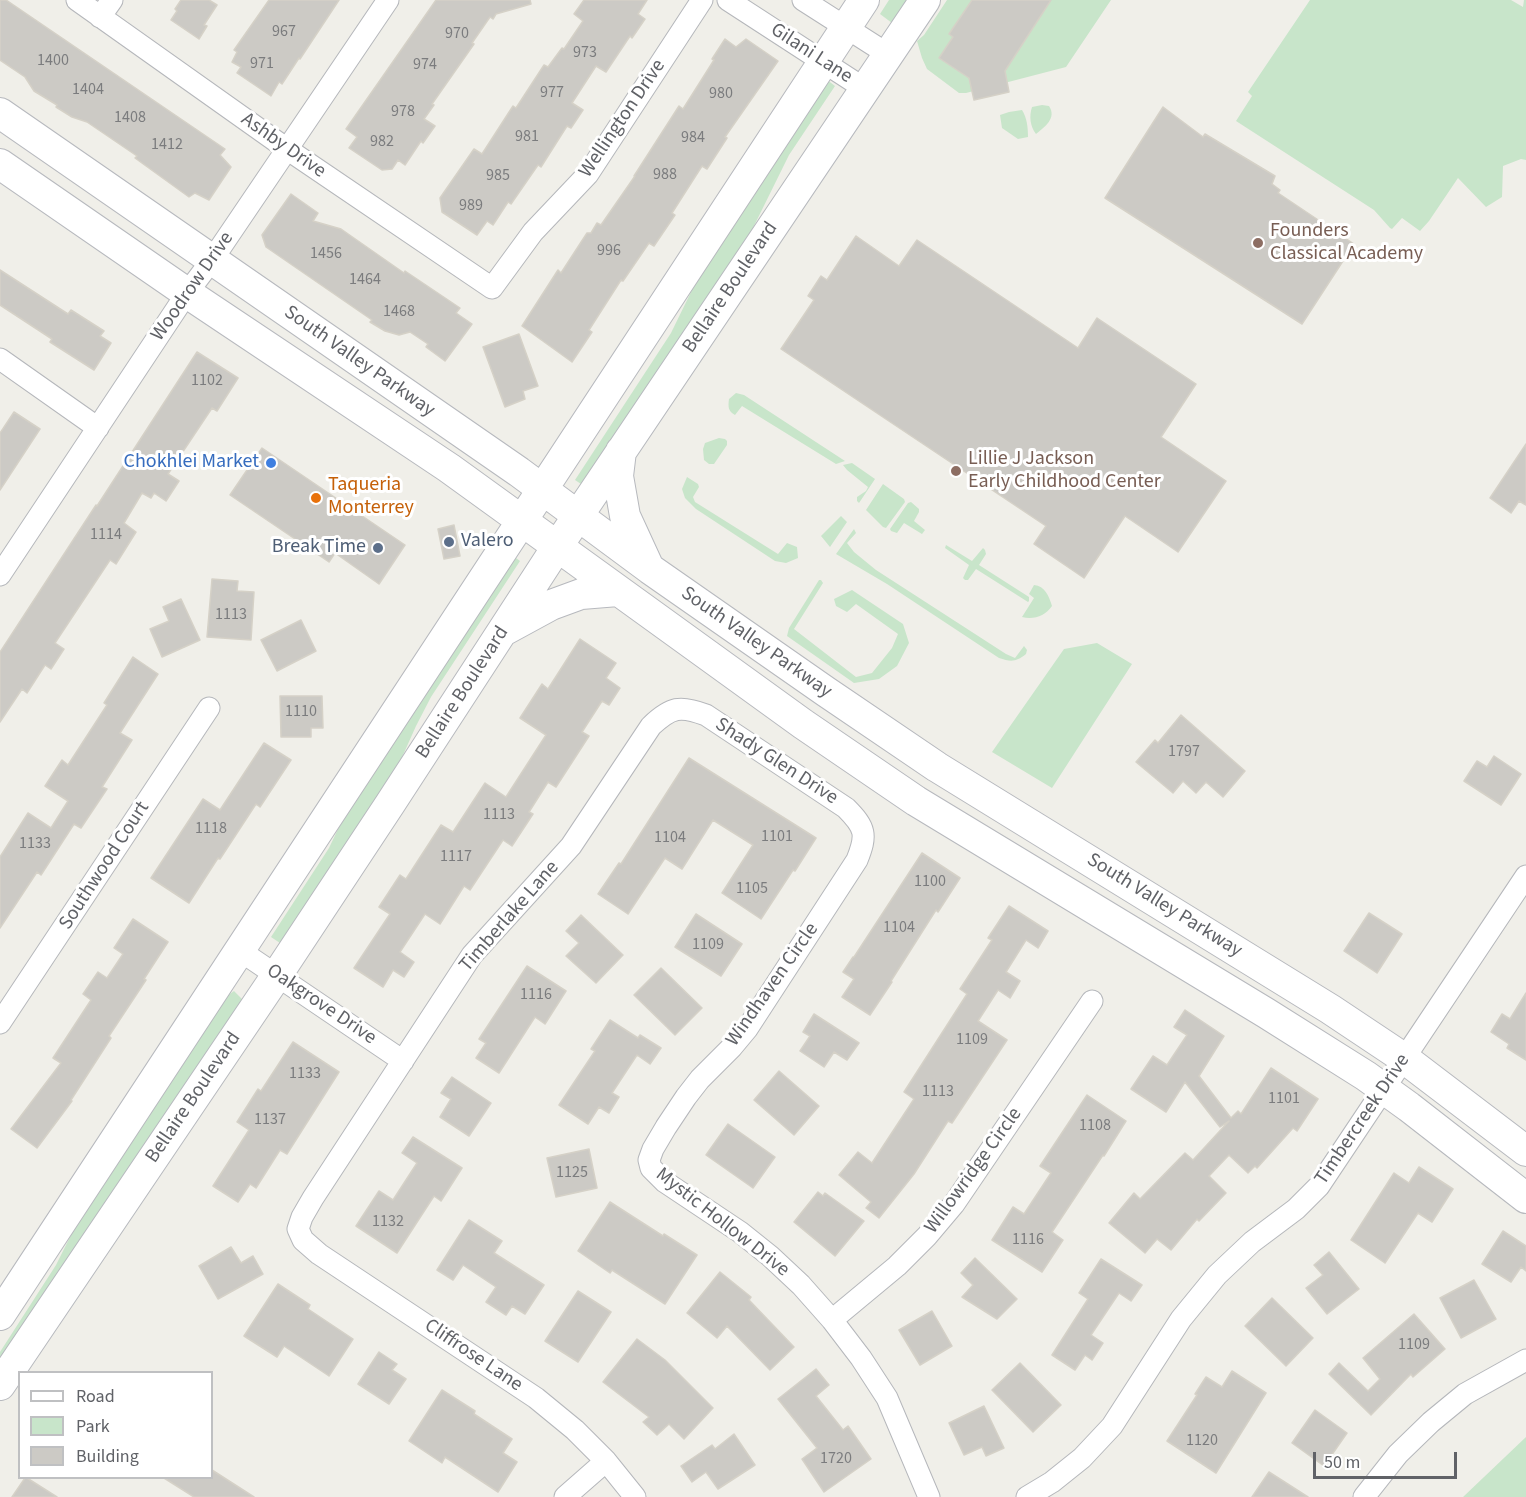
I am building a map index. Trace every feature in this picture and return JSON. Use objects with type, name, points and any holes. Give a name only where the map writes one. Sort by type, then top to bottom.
[{"type":"main road","points":[[0,1315],[864,0]]},
{"type":"main road","name":"Bellaire Boulevard","points":[[0,1385],[277,975],[557,547],[925,0]]},
{"type":"main road","name":"South Valley Parkway","points":[[0,113],[519,472],[650,569],[825,691],[937,767],[1321,1003],[1405,1059],[1526,1151]]},
{"type":"main road","name":"South Valley Parkway","points":[[0,164],[187,293],[449,468],[802,724],[916,801],[1366,1076],[1526,1198]]},
{"type":"main road","points":[[621,451],[618,476],[625,516],[650,569]]},
{"type":"main road","points":[[502,631],[551,605],[581,594],[618,591]]},
{"type":"street","name":"Ashby Drive","points":[[77,0],[106,8],[287,149],[492,288]]},
{"type":"street","name":"Woodrow Drive","points":[[0,574],[187,293],[212,260],[388,0]]},
{"type":"street","name":"Wellington Drive","points":[[492,288],[533,232],[588,174],[702,0]]},
{"type":"street","name":"Gilani Lane","points":[[728,0],[865,89]]},
{"type":"street","name":"Gilani Lane","points":[[803,0],[889,55]]},
{"type":"street","points":[[0,359],[98,428]]},
{"type":"street","name":"Southwood Court","points":[[0,1023],[208,708]]},
{"type":"street","name":"Shady Glen Drive","points":[[677,709],[691,709],[706,715],[828,795],[857,818],[864,832]]},
{"type":"street","name":"Timberlake Lane","points":[[298,1229],[313,1198],[472,955],[572,846],[651,726],[662,715],[677,709]]},
{"type":"street","name":"Windhaven Circle","points":[[649,1160],[666,1127],[686,1097],[747,1029],[857,860],[863,846],[864,832]]},
{"type":"street","name":"Timbercreek Drive","points":[[1027,1497],[1052,1482],[1082,1458],[1112,1425],[1181,1319],[1218,1275],[1251,1242],[1296,1209],[1319,1186],[1526,876]]},
{"type":"street","name":"Oakgrove Drive","points":[[239,950],[403,1060]]},
{"type":"street","name":"Willowridge Circle","points":[[832,1320],[897,1266],[954,1204],[1092,1001]]},
{"type":"street","name":"Mystic Hollow Drive","points":[[649,1160],[651,1168],[665,1182],[740,1232],[770,1256],[801,1285],[832,1320],[861,1358],[887,1398],[929,1497]]},
{"type":"street","name":"Cliffrose Lane","points":[[298,1229],[303,1240],[319,1254],[536,1398],[575,1430],[606,1461],[635,1497]]},
{"type":"street","points":[[1364,1497],[1398,1454],[1431,1422],[1465,1394],[1526,1360]]},
{"type":"street","points":[[565,1497],[606,1461]]},
{"type":"green space","points":[[889,0],[907,0],[892,23],[880,14]]},
{"type":"green space","points":[[947,0],[1111,0],[1066,67],[959,93],[927,69],[917,41],[924,35]]},
{"type":"green space","points":[[1310,0],[1511,0],[1523,7],[1524,0],[1526,0],[1526,160],[1521,159],[1503,166],[1502,197],[1486,207],[1458,178],[1420,231],[1402,218],[1392,229],[1374,210],[1236,121],[1252,96],[1248,92]]},
{"type":"green space","points":[[826,79],[835,86],[789,155],[750,234],[590,476],[581,484],[575,480],[671,333],[709,255]]},
{"type":"green space","points":[[1049,106],[1052,114],[1049,122],[1036,134],[1031,124],[1031,110],[1032,107]]},
{"type":"green space","points":[[1022,110],[1027,123],[1028,137],[1018,139],[1002,128],[1000,115]]},
{"type":"green space","points":[[736,393],[744,395],[845,461],[836,464],[742,406],[735,415],[730,410],[729,399]]},
{"type":"green space","points":[[719,438],[725,439],[727,445],[714,464],[709,464],[704,460],[705,443]]},
{"type":"green space","points":[[852,463],[875,479],[859,503],[857,497],[868,487],[843,465]]},
{"type":"green space","points":[[687,477],[699,487],[693,497],[695,502],[778,554],[787,543],[797,547],[798,558],[786,563],[775,561],[696,509],[685,498],[682,489]]},
{"type":"green space","points":[[883,484],[905,502],[886,528],[866,510]]},
{"type":"green space","points":[[911,502],[919,509],[914,521],[925,530],[922,534],[904,523],[897,533],[891,531],[890,529]]},
{"type":"green space","points":[[841,516],[847,522],[830,547],[821,536]]},
{"type":"green space","points":[[854,529],[856,533],[847,543],[854,552],[876,570],[1006,654],[1015,658],[1024,646],[1027,650],[1026,654],[1013,660],[999,658],[887,584],[836,554]]},
{"type":"green space","points":[[946,545],[972,561],[983,548],[986,554],[979,565],[1029,597],[1029,601],[976,569],[968,580],[965,580],[963,578],[969,565],[945,548]]},
{"type":"green space","points":[[512,555],[520,561],[431,697],[399,764],[280,943],[271,937],[329,848],[357,789]]},
{"type":"green space","points":[[819,580],[823,583],[794,629],[856,677],[872,673],[892,648],[898,634],[856,604],[847,612],[836,606],[834,599],[852,590],[903,624],[909,643],[897,666],[879,679],[854,683],[787,636],[789,628]]},
{"type":"green space","points":[[1034,585],[1044,589],[1052,606],[1039,616],[1022,617],[1034,598],[1029,594]]},
{"type":"green space","points":[[1097,643],[1132,664],[1052,788],[992,752],[1064,649]]},
{"type":"green space","points":[[234,991],[243,1000],[0,1365],[0,1352],[56,1265],[77,1223],[218,1002]]},
{"type":"green space","points":[[1526,1437],[1526,1497],[1463,1497]]},
{"type":"building","points":[[0,0],[6,0],[225,149],[220,155],[231,167],[209,200],[195,193],[189,197],[135,158],[137,156],[87,122],[72,117],[56,107],[57,105],[34,91],[25,77],[0,60]]},
{"type":"building","points":[[181,0],[209,0],[217,5],[204,25],[207,26],[199,39],[171,20]]},
{"type":"building","points":[[269,0],[339,0],[300,59],[282,84],[279,82],[271,96],[237,73],[241,67],[232,62],[237,52],[234,50]]},
{"type":"building","points":[[436,0],[530,0],[531,4],[496,14],[493,19],[490,17],[424,119],[435,126],[423,143],[421,141],[405,165],[398,160],[392,169],[382,170],[349,148],[357,137],[346,129]]},
{"type":"building","points":[[584,0],[647,0],[638,14],[645,19],[632,38],[630,36],[606,72],[596,66],[572,103],[583,110],[571,128],[567,126],[541,167],[538,165],[511,204],[508,202],[493,225],[487,221],[477,235],[442,212],[440,198],[474,149],[482,154],[513,106],[516,108],[544,65],[548,67],[562,48],[564,49],[583,21],[574,14]]},
{"type":"building","points":[[972,0],[1051,0],[1005,71],[1009,92],[974,100],[969,78],[939,58],[953,37],[949,34]]},
{"type":"building","points":[[725,39],[736,47],[746,39],[778,61],[725,137],[727,138],[707,169],[702,166],[672,213],[675,215],[654,246],[649,243],[623,281],[621,280],[589,330],[592,332],[572,362],[522,326],[558,270],[561,273],[587,233],[591,233],[597,223],[601,225],[679,106],[683,109]]},
{"type":"building","points":[[1163,107],[1203,137],[1205,134],[1275,176],[1272,184],[1280,190],[1278,193],[1354,244],[1302,324],[1105,198]]},
{"type":"building","points":[[291,194],[318,213],[313,221],[341,229],[404,273],[405,271],[460,308],[456,313],[472,324],[445,361],[426,347],[428,344],[410,332],[399,335],[385,331],[370,322],[372,320],[266,247],[262,235]]},
{"type":"building","points":[[856,236],[899,266],[917,240],[1078,348],[1097,318],[1196,384],[1161,437],[1226,481],[1178,552],[1125,516],[1084,578],[1034,544],[1046,526],[781,349],[814,300],[808,296],[821,276],[827,280]]},
{"type":"building","points":[[0,270],[68,314],[71,310],[104,331],[100,336],[111,343],[94,370],[50,342],[52,339],[0,305]]},
{"type":"building","points":[[519,334],[538,386],[523,391],[525,399],[505,407],[483,347]]},
{"type":"building","points":[[197,352],[238,378],[217,411],[212,408],[168,474],[179,481],[166,501],[154,493],[151,498],[142,493],[124,523],[136,532],[116,564],[110,560],[55,643],[64,649],[51,669],[45,665],[27,693],[22,689],[0,722],[0,652]]},
{"type":"building","points":[[14,412],[40,429],[0,490],[0,433]]},
{"type":"building","points":[[1526,444],[1526,505],[1519,501],[1511,513],[1490,498]]},
{"type":"building","points":[[262,448],[405,545],[379,584],[335,553],[329,562],[230,495]]},
{"type":"building","name":"Valero","points":[[454,525],[460,556],[444,559],[438,529]]},
{"type":"building","points":[[212,579],[238,581],[237,591],[254,592],[251,640],[207,637]]},
{"type":"building","points":[[181,599],[200,640],[162,657],[150,629],[169,621],[163,607]]},
{"type":"building","points":[[301,620],[316,651],[277,671],[261,640]]},
{"type":"building","points":[[580,639],[616,663],[606,678],[620,688],[609,705],[602,701],[582,732],[589,736],[556,787],[548,782],[529,812],[533,814],[512,846],[503,840],[470,890],[464,886],[440,924],[425,914],[400,952],[414,962],[404,977],[393,970],[383,987],[354,968],[390,914],[379,907],[400,875],[406,879],[441,825],[453,832],[485,783],[506,797],[546,735],[520,718],[542,684],[548,689]]},
{"type":"building","points":[[133,657],[158,674],[120,733],[132,740],[102,787],[107,789],[81,828],[74,824],[41,875],[37,872],[0,928],[0,857],[28,813],[51,828],[68,801],[45,786],[62,760],[68,765],[107,705],[104,703]]},
{"type":"building","points":[[280,696],[322,696],[323,728],[311,728],[311,737],[281,737]]},
{"type":"building","points":[[1181,715],[1245,771],[1223,797],[1206,782],[1196,793],[1183,781],[1173,793],[1136,762],[1155,740],[1158,743]]},
{"type":"building","points":[[264,743],[291,760],[260,807],[256,804],[189,903],[151,878],[203,799],[220,810]]},
{"type":"building","points":[[1494,756],[1521,774],[1501,805],[1464,781],[1477,761],[1487,767]]},
{"type":"building","points":[[689,758],[816,838],[761,919],[722,893],[753,845],[713,820],[682,869],[665,858],[628,914],[598,894],[619,863],[621,864]]},
{"type":"building","points":[[922,853],[960,878],[938,912],[936,910],[870,1015],[842,997],[854,979],[843,972]]},
{"type":"building","points":[[1009,906],[1048,931],[1038,948],[1026,940],[1006,972],[1020,981],[1010,998],[998,990],[978,1021],[1007,1040],[952,1123],[948,1121],[914,1174],[879,1218],[866,1208],[871,1202],[839,1175],[858,1152],[872,1163],[914,1099],[904,1092],[967,994],[960,989],[992,940],[988,938]]},
{"type":"building","points":[[1369,913],[1402,934],[1377,973],[1344,951]]},
{"type":"building","points":[[696,914],[742,944],[721,976],[675,947]]},
{"type":"building","points":[[581,915],[623,955],[596,983],[566,956],[579,943],[566,931]]},
{"type":"building","points":[[133,919],[168,942],[109,1036],[111,1038],[72,1101],[37,1148],[11,1129],[61,1063],[53,1058],[91,1000],[83,994],[98,972],[107,978],[123,954],[114,948]]},
{"type":"building","points":[[527,966],[566,991],[545,1024],[535,1017],[499,1073],[476,1058],[486,1043],[479,1039]]},
{"type":"building","points":[[661,968],[702,1008],[675,1035],[634,995]]},
{"type":"building","points":[[1526,993],[1526,1060],[1507,1048],[1509,1044],[1491,1032],[1502,1014],[1510,1019]]},
{"type":"building","points":[[1185,1010],[1224,1036],[1199,1076],[1231,1118],[1238,1111],[1241,1114],[1271,1068],[1318,1099],[1297,1131],[1293,1128],[1257,1168],[1255,1166],[1248,1173],[1229,1155],[1209,1176],[1226,1193],[1199,1221],[1197,1219],[1171,1250],[1157,1239],[1145,1253],[1109,1223],[1134,1193],[1140,1199],[1185,1153],[1193,1160],[1229,1121],[1220,1127],[1185,1082],[1166,1112],[1131,1089],[1153,1056],[1167,1065],[1187,1035],[1174,1027]]},
{"type":"building","points":[[814,1014],[859,1043],[847,1060],[834,1052],[824,1067],[800,1051],[810,1036],[803,1032]]},
{"type":"building","points":[[610,1020],[638,1038],[640,1035],[661,1048],[650,1064],[637,1055],[612,1093],[619,1097],[609,1113],[599,1107],[588,1124],[559,1105],[595,1051],[591,1049]]},
{"type":"building","points":[[293,1042],[339,1072],[287,1154],[280,1150],[256,1188],[250,1184],[238,1202],[213,1186],[249,1130],[237,1122],[258,1089],[261,1091]]},
{"type":"building","points":[[779,1071],[819,1106],[794,1135],[754,1100]]},
{"type":"building","points":[[452,1077],[491,1103],[469,1136],[440,1117],[451,1099],[441,1093]]},
{"type":"building","points":[[1087,1095],[1126,1121],[1052,1232],[1063,1240],[1042,1272],[992,1240],[1013,1207],[1024,1214],[1051,1173],[1040,1166]]},
{"type":"building","points":[[728,1124],[775,1157],[753,1188],[706,1155]]},
{"type":"building","points":[[413,1137],[462,1168],[441,1201],[434,1196],[397,1253],[356,1226],[379,1191],[393,1200],[417,1163],[402,1153]]},
{"type":"building","points":[[589,1149],[597,1188],[556,1197],[547,1158]]},
{"type":"building","points":[[1419,1167],[1453,1189],[1432,1222],[1418,1213],[1385,1263],[1351,1240],[1394,1173],[1409,1183]]},
{"type":"building","points":[[818,1192],[823,1196],[825,1193],[864,1221],[835,1256],[794,1222]]},
{"type":"building","points":[[610,1202],[697,1255],[665,1304],[612,1270],[610,1273],[578,1251]]},
{"type":"building","points":[[469,1220],[502,1241],[494,1253],[544,1285],[525,1314],[512,1306],[506,1315],[486,1302],[496,1287],[463,1265],[453,1280],[437,1270]]},
{"type":"building","points":[[1503,1231],[1526,1246],[1526,1271],[1521,1267],[1511,1282],[1482,1264]]},
{"type":"building","points":[[231,1247],[241,1263],[253,1256],[263,1274],[218,1299],[199,1266]]},
{"type":"building","points":[[1329,1252],[1359,1289],[1327,1314],[1306,1288],[1323,1275],[1314,1265]]},
{"type":"building","points":[[975,1258],[1017,1299],[997,1319],[962,1297],[973,1285],[961,1273]]},
{"type":"building","points":[[1101,1259],[1142,1285],[1131,1301],[1119,1293],[1091,1335],[1103,1343],[1092,1360],[1085,1355],[1075,1370],[1052,1355],[1088,1299],[1079,1293]]},
{"type":"building","points":[[720,1272],[751,1297],[749,1300],[794,1347],[770,1370],[727,1326],[717,1338],[687,1313]]},
{"type":"building","points":[[1474,1280],[1496,1319],[1461,1338],[1440,1298]]},
{"type":"building","points":[[278,1284],[310,1305],[308,1309],[353,1339],[329,1376],[284,1346],[277,1357],[244,1336]]},
{"type":"building","points":[[578,1291],[611,1312],[578,1362],[545,1341]]},
{"type":"building","points":[[1272,1298],[1313,1338],[1286,1366],[1245,1326]]},
{"type":"building","points":[[932,1311],[952,1346],[920,1365],[899,1330]]},
{"type":"building","points":[[1414,1314],[1445,1349],[1413,1377],[1411,1374],[1371,1415],[1329,1374],[1339,1363],[1368,1391],[1380,1379],[1363,1358]]},
{"type":"building","points":[[637,1339],[665,1360],[713,1408],[684,1439],[669,1424],[657,1435],[643,1422],[649,1417],[603,1382]]},
{"type":"building","points":[[379,1352],[397,1364],[392,1370],[406,1379],[389,1404],[358,1384]]},
{"type":"building","points":[[1020,1363],[1061,1405],[1033,1432],[992,1390]]},
{"type":"building","points":[[816,1369],[829,1385],[816,1396],[843,1430],[848,1426],[871,1459],[824,1492],[802,1459],[817,1448],[778,1399]]},
{"type":"building","points":[[1232,1371],[1266,1393],[1216,1473],[1167,1441],[1206,1377],[1222,1387]]},
{"type":"building","points":[[442,1390],[512,1439],[503,1453],[517,1462],[498,1492],[445,1457],[442,1463],[409,1441]]},
{"type":"building","points":[[984,1406],[1004,1448],[986,1456],[982,1447],[964,1455],[949,1423]]},
{"type":"building","points":[[1315,1410],[1347,1433],[1324,1466],[1292,1443]]},
{"type":"building","points":[[734,1434],[755,1465],[718,1489],[706,1472],[692,1482],[681,1466],[712,1445],[715,1449]]},
{"type":"building","points":[[213,1471],[254,1497],[194,1497],[166,1479],[213,1479]]},
{"type":"building","points":[[1269,1472],[1308,1497],[1252,1497]]},
{"type":"building","points":[[24,1479],[29,1479],[57,1497],[12,1497]]},
{"type":"place","name":"Founders Classical Academy","points":[[1258,243]]},
{"type":"place","name":"Chokhlei Market","points":[[271,463]]},
{"type":"place","name":"Lillie J Jackson Early Childhood Center","points":[[956,471]]},
{"type":"place","name":"Taqueria Monterrey","points":[[316,498]]},
{"type":"place","name":"Valero","points":[[449,542]]},
{"type":"place","name":"Break Time","points":[[378,548]]}]
